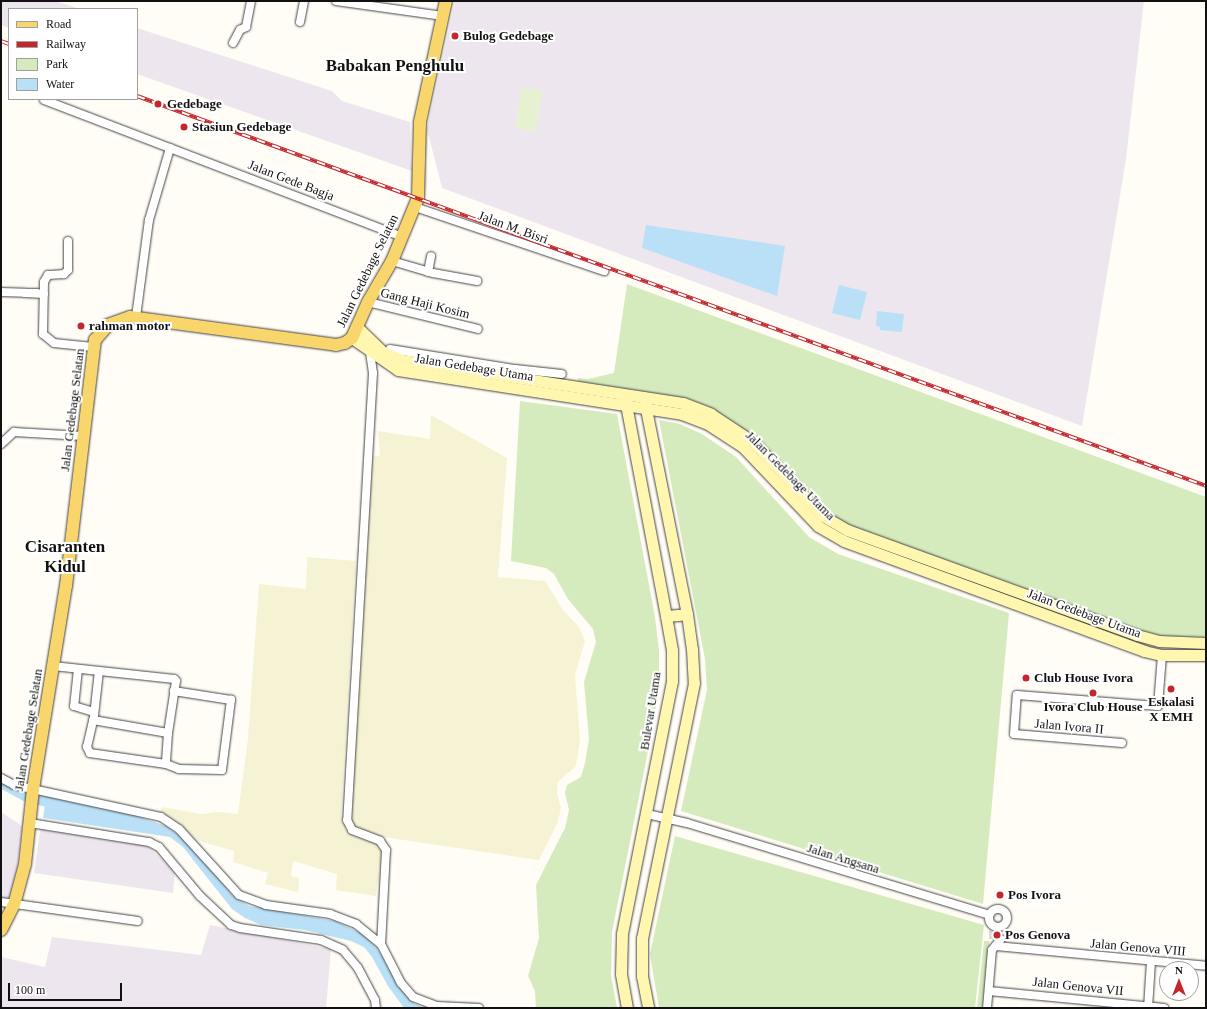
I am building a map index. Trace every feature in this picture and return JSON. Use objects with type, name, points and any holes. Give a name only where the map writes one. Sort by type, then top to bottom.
[{"type":"main road","name":"Jalan Gedebage Selatan","points":[[1,930],[14,905],[25,864],[33,791],[66,586],[93,347],[99,334],[108,325],[118,319],[136,317],[336,345],[345,343],[354,332],[368,302],[392,261],[415,207],[420,175],[420,122],[446,1]]},
{"type":"main road","name":"Jalan Gedebage Utama","points":[[354,332],[370,352],[398,370],[467,375],[625,400],[644,398],[683,403],[711,414],[733,428],[766,455],[823,516],[846,536]]},
{"type":"main road","name":"Jalan Gedebage Utama","points":[[354,332],[390,356],[438,361],[467,375]]},
{"type":"main road","points":[[644,398],[687,614],[692,649],[694,683],[669,820],[642,938],[642,976],[648,1008]]},
{"type":"main road","name":"Jalan Gedebage Utama","points":[[625,400],[646,410],[682,414],[726,434],[743,447],[818,526],[1088,624],[1162,655],[1206,654]]},
{"type":"main road","name":"Bulevar Utama","points":[[625,400],[672,650],[672,681],[647,814],[622,934],[621,974],[627,1008]]},
{"type":"main road","points":[[666,616],[687,614]]},
{"type":"main road","name":"Jalan Gedebage Utama","points":[[1088,624],[1159,641],[1206,643]]},
{"type":"street","points":[[233,43],[240,30],[246,28],[251,1]]},
{"type":"street","points":[[300,22],[304,1]]},
{"type":"street","points":[[336,1],[443,16]]},
{"type":"street","name":"Jalan Gede Bagja","points":[[44,100],[403,237]]},
{"type":"street","points":[[136,317],[149,220],[170,148]]},
{"type":"street","name":"Jalan M. Bisri","points":[[415,207],[604,271]]},
{"type":"street","points":[[68,241],[68,270],[65,274],[46,277],[40,294],[43,331],[46,339],[54,343],[93,347]]},
{"type":"street","points":[[428,272],[431,256]]},
{"type":"street","points":[[392,261],[428,272],[477,281]]},
{"type":"street","points":[[1,292],[40,294]]},
{"type":"street","name":"Gang Haji Kosim","points":[[368,302],[478,329]]},
{"type":"street","points":[[390,349],[438,361],[562,374]]},
{"type":"street","points":[[370,352],[373,373],[348,820],[352,830],[380,841],[386,850],[381,944]]},
{"type":"street","points":[[1,444],[14,432],[83,436]]},
{"type":"street","name":"Jalan Ivora II","points":[[1122,743],[1014,734],[1017,695],[1158,706],[1162,655]]},
{"type":"street","points":[[53,666],[174,679],[166,764]]},
{"type":"street","points":[[78,669],[74,706],[94,712]]},
{"type":"street","points":[[99,671],[93,720],[87,747],[90,754],[166,764],[178,769],[222,770],[231,704],[229,699],[174,691]]},
{"type":"street","points":[[93,720],[168,733]]},
{"type":"street","points":[[1,778],[14,785],[33,791],[161,817],[179,829],[239,895],[266,905],[343,918],[356,924],[381,944],[401,983],[412,997],[437,1006],[479,1008]]},
{"type":"street","name":"Jalan Angsana","points":[[647,814],[989,915]]},
{"type":"street","points":[[30,820],[149,842],[159,847],[200,896],[231,925],[240,928],[321,940],[343,950],[358,968],[375,1000],[376,1008]]},
{"type":"street","points":[[1,902],[138,921]]},
{"type":"street","points":[[987,1008],[996,936],[1007,917],[1002,910],[993,910],[989,915],[996,936]]},
{"type":"street","name":"Jalan Genova VIII","points":[[996,936],[1151,962],[1206,966]]},
{"type":"street","points":[[1148,1007],[1151,962]]},
{"type":"street","name":"Jalan Genova VII","points":[[989,990],[1164,1008]]},
{"type":"shaded area","points":[[1,1],[55,1],[77,8],[8,8],[8,28],[1,25]]},
{"type":"shaded area","points":[[455,1],[1144,1],[1126,159],[1082,426],[442,188],[427,129]]},
{"type":"shaded area","points":[[138,28],[332,91],[342,101],[410,122],[412,171],[138,74]]},
{"type":"shaded area","points":[[431,415],[507,458],[498,577],[545,581],[563,610],[579,627],[585,641],[575,675],[580,740],[576,766],[558,782],[557,793],[561,808],[558,822],[539,860],[390,838],[357,830],[351,822],[370,456],[380,456],[378,431],[430,439]]},
{"type":"shaded area","points":[[307,557],[356,561],[341,816],[346,830],[357,837],[376,843],[383,850],[376,896],[336,890],[337,874],[293,861],[291,876],[299,878],[298,892],[265,884],[268,873],[233,862],[234,851],[199,841],[171,818],[158,815],[162,807],[201,814],[218,812],[238,814],[248,738],[259,584],[306,589]]},
{"type":"shaded area","points":[[1,812],[22,826],[16,882],[7,905],[1,904]]},
{"type":"shaded area","points":[[41,825],[144,843],[175,871],[173,893],[34,873]]},
{"type":"shaded area","points":[[210,925],[331,949],[326,1008],[1,1008],[1,957],[45,967],[52,937],[201,955]]},
{"type":"green space","points":[[521,88],[542,91],[536,131],[515,128]]},
{"type":"green space","points":[[627,284],[1206,497],[1206,639],[1159,637],[878,540],[834,519],[713,410],[578,384],[578,378],[588,379],[614,373]]},
{"type":"green space","points":[[520,401],[617,414],[655,617],[659,651],[659,680],[654,721],[612,932],[611,975],[617,1008],[536,1008],[535,991],[528,976],[539,938],[536,885],[565,828],[569,810],[565,793],[567,785],[581,777],[585,763],[589,739],[584,682],[596,642],[593,629],[568,599],[554,574],[546,568],[511,561]]},
{"type":"green space","points":[[659,420],[680,424],[702,434],[736,457],[809,537],[838,554],[1009,613],[983,904],[681,811],[707,690],[705,659]]},
{"type":"green space","points":[[675,836],[984,925],[975,1008],[659,1008],[650,954]]},
{"type":"green space","points":[[984,941],[989,941],[990,949],[984,1008],[977,1008]]},
{"type":"water","points":[[646,225],[785,246],[777,296],[642,248]]},
{"type":"water","points":[[839,285],[867,292],[860,320],[832,313]]},
{"type":"water","points":[[877,311],[904,314],[902,332],[880,330],[880,327],[876,326]]},
{"type":"water","points":[[46,797],[128,813],[166,826],[187,841],[233,896],[249,906],[335,921],[363,934],[377,948],[406,995],[415,1004],[425,1008],[404,1008],[388,986],[372,957],[364,947],[351,941],[305,930],[261,925],[245,918],[232,909],[183,847],[170,837],[43,818]]},
{"type":"waterway","points":[[3,782],[26,794],[64,805]]},
{"type":"tunnel","points":[[993,931],[993,939]]},
{"type":"railway","points":[[1,41],[8,44]]},
{"type":"railway","points":[[138,96],[1206,486]]},
{"type":"place","name":"Bulog Gedebage","points":[[455,36]]},
{"type":"place","name":"Gedebage","points":[[158,104]]},
{"type":"place","name":"Stasiun Gedebage","points":[[184,127]]},
{"type":"place","name":"rahman motor","points":[[81,326]]},
{"type":"place","name":"Club House Ivora","points":[[1026,678]]},
{"type":"place","name":"Eskalasi X EMH","points":[[1171,689]]},
{"type":"place","name":"Ivora Club House","points":[[1093,693]]},
{"type":"place","name":"Pos Ivora","points":[[1000,895]]},
{"type":"place","name":"Pos Genova","points":[[997,935]]},
{"type":"district","name":"Babakan Penghulu","points":[[395,66]]},
{"type":"district","name":"Cisaranten Kidul","points":[[65,557]]}]
